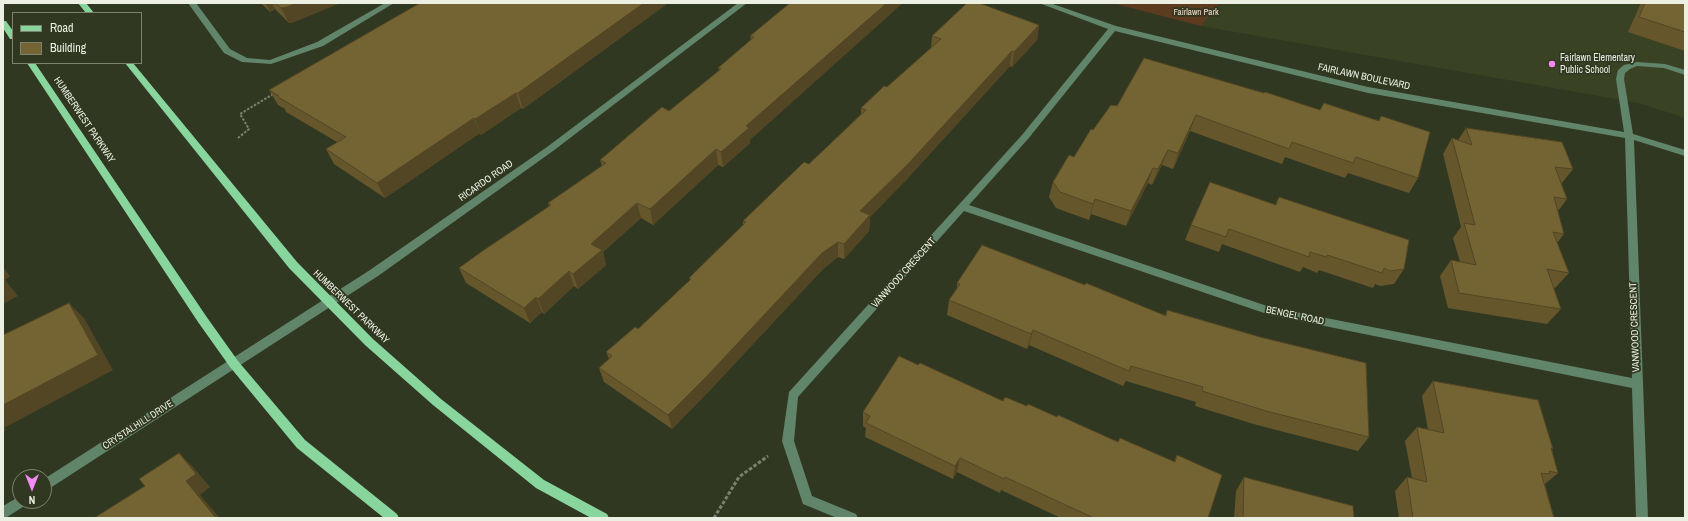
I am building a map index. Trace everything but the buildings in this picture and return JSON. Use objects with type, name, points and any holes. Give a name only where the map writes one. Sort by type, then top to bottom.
[{"type":"main road","points":[[82,3],[89,12]]},
{"type":"main road","points":[[3,23],[12,36]]},
{"type":"main road","name":"HUMBERWEST PARKWAY","points":[[32,64],[202,319],[234,364],[301,444],[393,518]]},
{"type":"main road","name":"HUMBERWEST PARKWAY","points":[[130,64],[293,266],[369,342],[437,402],[540,484],[603,518]]},
{"type":"street","points":[[192,3],[227,51],[245,60],[271,62],[320,44],[390,3]]},
{"type":"street","name":"RICARDO ROAD","points":[[234,364],[374,273],[550,149],[743,3]]},
{"type":"street","name":"FAIRLAWN BOULEVARD","points":[[1043,3],[1113,28],[1368,90],[1628,136],[1685,153]]},
{"type":"street","name":"VANWOOD CRESCENT","points":[[852,518],[807,500],[788,441],[794,395],[1025,137],[1113,28]]},
{"type":"street","name":"VANWOOD CRESCENT","points":[[1642,518],[1628,136],[1620,79],[1621,72],[1627,67],[1637,64],[1665,66],[1685,73]]},
{"type":"street","name":"BENGEL ROAD","points":[[963,207],[1270,311],[1637,384]]},
{"type":"street","name":"CRYSTALHILL DRIVE","points":[[52,481],[234,364]]},
{"type":"street","points":[[3,513],[12,507]]},
{"type":"path","points":[[238,138],[249,129],[240,114],[279,90],[271,62]]},
{"type":"path","points":[[714,518],[739,477],[788,441]]},
{"type":"shaded area","name":"Fairlawn Elementary Public School","points":[[1220,3],[1685,3],[1685,118],[1639,103],[1201,26]]},
{"type":"green space","name":"Fairlawn Park","points":[[1112,3],[1220,3],[1201,26]]},
{"type":"place","name":"Fairlawn Elementary Public School","points":[[1552,64]]}]
